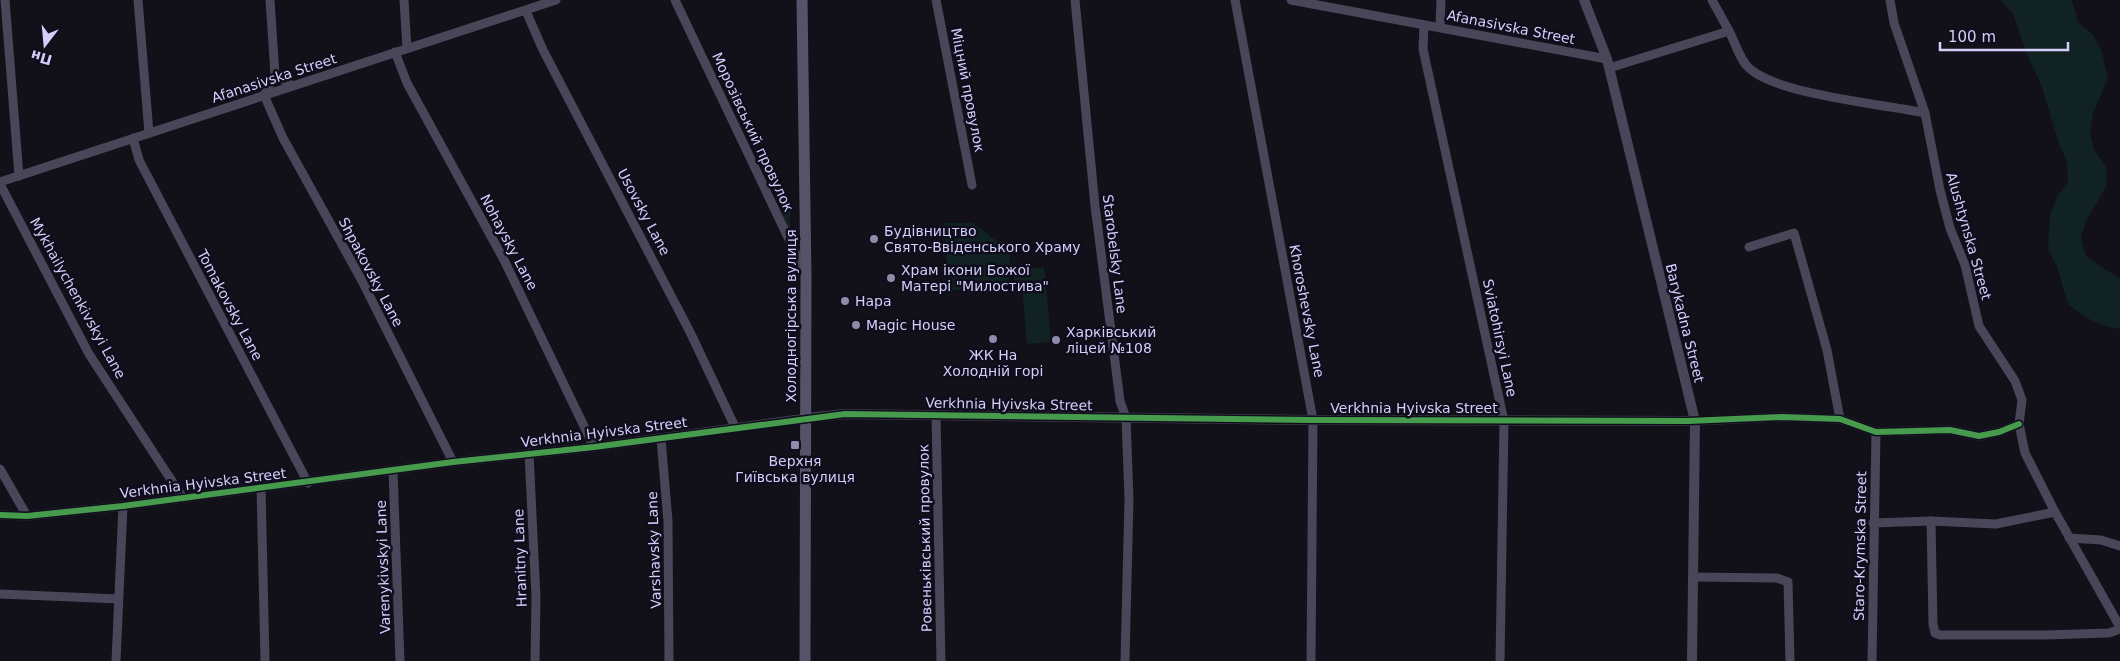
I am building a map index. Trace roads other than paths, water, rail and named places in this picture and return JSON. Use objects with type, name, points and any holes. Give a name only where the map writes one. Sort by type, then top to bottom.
[{"type":"main road","name":"Холодногірська вулиця","points":[[802,0],[807,418],[805,661]]},
{"type":"street","points":[[5,0],[18,176]]},
{"type":"street","points":[[138,0],[149,133]]},
{"type":"street","points":[[264,95],[275,75],[270,0]]},
{"type":"street","points":[[404,0],[407,48]]},
{"type":"street","name":"Afanasivska Street","points":[[0,183],[407,48],[526,11],[544,2],[556,0]]},
{"type":"street","name":"Морозівський провулок","points":[[675,0],[806,277]]},
{"type":"street","name":"Міцний провулок","points":[[936,0],[972,185]]},
{"type":"street","name":"Starobelsky Lane","points":[[1075,0],[1094,206],[1120,402],[1126,418],[1129,499],[1125,661]]},
{"type":"street","name":"Khoroshevsky Lane","points":[[1235,0],[1313,420],[1311,661]]},
{"type":"street","name":"Afanasivska Street","points":[[1291,0],[1308,1],[1608,64],[1729,31]]},
{"type":"street","points":[[1440,28],[1441,0]]},
{"type":"street","name":"Barykadna Street","points":[[1584,0],[1608,64],[1695,422],[1692,661]]},
{"type":"street","points":[[1712,0],[1748,67],[1764,78],[1798,90],[1925,113]]},
{"type":"street","name":"Alushtynska Street","points":[[1890,0],[1894,23],[1925,113],[1942,200],[1950,228],[1965,265],[1979,326],[2015,381],[2022,400],[2019,424],[2025,453],[2069,538],[2120,628]]},
{"type":"street","name":"Usovsky Lane","points":[[526,11],[543,50],[690,332],[735,427]]},
{"type":"street","name":"Sviatohirsyi Lane","points":[[1424,25],[1423,49],[1504,421],[1500,661]]},
{"type":"street","name":"Nohaysky Lane","points":[[395,52],[407,83],[504,260],[594,447]]},
{"type":"street","points":[[275,75],[293,86]]},
{"type":"street","name":"Shpakovsky Lane","points":[[264,95],[283,138],[360,279],[453,462]]},
{"type":"street","name":"Tomakovsky Lane","points":[[133,138],[139,160],[308,483]]},
{"type":"street","name":"Mykhailychenkivskyi Lane","points":[[0,183],[89,354],[183,498]]},
{"type":"street","points":[[1749,247],[1794,233],[1827,350],[1840,419]]},
{"type":"street","name":"Verkhnia Hyivska Street","points":[[0,515],[27,516],[123,506],[261,487],[393,472],[453,462],[662,439],[735,427],[846,414],[1313,420],[1695,422],[1782,417],[1840,419],[1876,432],[1950,430],[1979,436],[1999,432],[2019,424]]},
{"type":"street","name":"Ровеньківський провулок","points":[[936,415],[941,661]]},
{"type":"street","name":"Staro-Krymska Street","points":[[1872,661],[1876,432]]},
{"type":"street","name":"Varshavsky Lane","points":[[662,439],[668,521],[669,661]]},
{"type":"street","name":"Hranitny Lane","points":[[529,453],[536,597],[535,661]]},
{"type":"street","points":[[0,469],[27,516]]},
{"type":"street","name":"Varenykivskyi Lane","points":[[393,472],[400,661]]},
{"type":"street","points":[[261,487],[265,661]]},
{"type":"street","points":[[116,661],[123,506]]},
{"type":"street","points":[[1873,523],[1931,521],[1996,524],[2055,512]]},
{"type":"street","points":[[1931,521],[1933,624],[1935,633],[1940,635],[2045,635],[2110,632],[2120,628]]},
{"type":"street","points":[[2069,538],[2102,540],[2120,546]]},
{"type":"street","points":[[1693,577],[1777,578],[1788,582],[1790,661]]},
{"type":"street","points":[[0,594],[118,599]]},
{"type":"place","name":"Будівництво Свято-Ввіденського Храму","points":[[874,239]]},
{"type":"place","name":"Храм ікони Божої Матері \"Милостива\"","points":[[891,278]]},
{"type":"place","name":"Нара","points":[[845,301]]},
{"type":"place","name":"Magic House","points":[[856,325]]},
{"type":"place","name":"ЖК На Холодній горі","points":[[993,339]]},
{"type":"place","name":"Харківський ліцей №108","points":[[1056,340]]},
{"type":"place","name":"Верхня Гиївська вулиця","points":[[795,445]]}]
